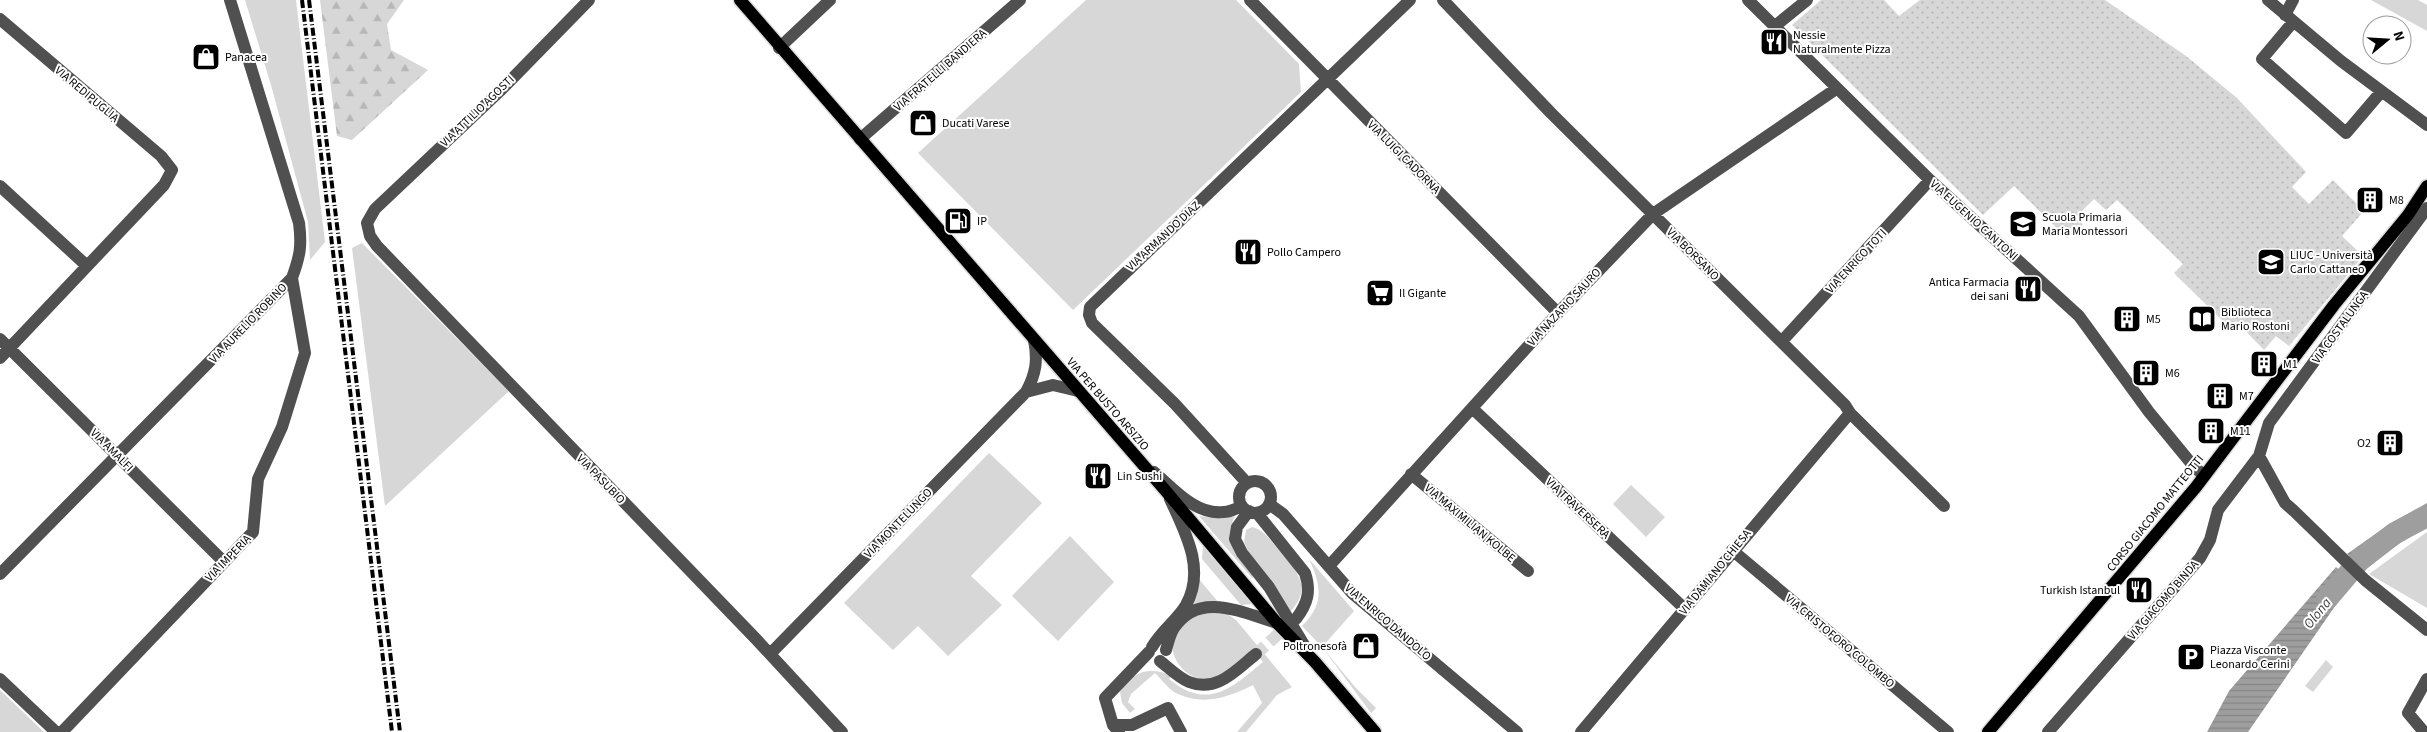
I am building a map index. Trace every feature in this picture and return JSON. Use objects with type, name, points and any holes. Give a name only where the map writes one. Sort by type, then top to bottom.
[{"type":"main road","name":"VIA PER BUSTO ARSIZIO","points":[[740,0],[779,48],[1165,490],[1277,623],[1315,662],[1375,732]]},
{"type":"main road","name":"CORSO GIACOMO MATTEOTTI","points":[[1988,732],[2204,475],[2334,305],[2408,215],[2427,186]]},
{"type":"street","name":"VIA AURELIO ROBINO","points":[[0,574],[292,278],[302,246],[299,223],[230,0]]},
{"type":"street","name":"VIA ATTILIO AGOSTI","points":[[367,222],[375,210],[500,90],[588,0]]},
{"type":"street","points":[[779,48],[830,0]]},
{"type":"street","name":"VIA FRATELLI BANDIERA","points":[[860,139],[1020,0]]},
{"type":"street","name":"VIA LUIGI CADORNA","points":[[1250,0],[1558,313]]},
{"type":"street","name":"VIA ARMANDO DIAZ","points":[[1247,483],[1175,404],[1092,323],[1090,306],[1410,0]]},
{"type":"street","name":"VIA BORSANO","points":[[1443,0],[1551,113],[1782,341],[1845,405],[1850,413],[1944,506]]},
{"type":"street","name":"VIA EUGENIO CANTONI","points":[[1748,0],[1930,180],[2079,316],[2148,412],[2195,468],[2204,475]]},
{"type":"street","points":[[1775,26],[1807,0]]},
{"type":"street","points":[[2268,0],[2382,92],[2427,125]]},
{"type":"street","points":[[2293,0],[2289,18],[2262,59],[2346,132],[2382,92]]},
{"type":"street","name":"VIA REDIPUGLIA","points":[[0,19],[161,156],[172,170],[164,185],[86,265]]},
{"type":"street","name":"VIA NAZARIO SAURO","points":[[1329,566],[1558,313],[1653,214],[1836,89]]},
{"type":"street","name":"VIA ENRICO TOTI","points":[[1782,341],[1930,180]]},
{"type":"street","points":[[0,186],[86,265],[0,358]]},
{"type":"street","name":"VIA COSTALUNGA","points":[[2259,456],[2269,424],[2427,208]]},
{"type":"street","name":"VIA COSTALUNGA","points":[[2395,252],[2408,215]]},
{"type":"street","name":"VIA PASUBIO","points":[[367,222],[370,236],[377,246],[770,654],[842,732]]},
{"type":"street","name":"VIA IMPERIA","points":[[62,732],[253,532],[258,479],[282,427],[305,353],[292,278]]},
{"type":"street","name":"VIA AMALFI","points":[[0,339],[224,562]]},
{"type":"street","name":"VIA MONTELUNGO","points":[[770,654],[1026,392],[1036,368],[1037,356],[1034,340]]},
{"type":"street","points":[[1026,392],[1053,385],[1078,391]]},
{"type":"street","name":"VIA TRAVERSERA","points":[[1472,408],[1685,609]]},
{"type":"street","name":"VIA DAMIANO CHIESA","points":[[1581,732],[1685,609],[1732,550],[1850,413]]},
{"type":"street","points":[[1129,450],[1190,503],[1206,510],[1224,512],[1250,510],[1269,504]]},
{"type":"street","points":[[2259,456],[2286,503],[2365,580],[2427,630]]},
{"type":"street","name":"VIA GIACOMO BINDA","points":[[2048,732],[2200,558],[2210,540],[2218,510],[2259,456]]},
{"type":"street","name":"VIA MAXIMILIAN KOLBE","points":[[1411,474],[1528,571]]},
{"type":"street","name":"VIA ENRICO DANDOLO","points":[[1247,483],[1258,482],[1267,487],[1271,497],[1269,504],[1283,514],[1353,594],[1517,732]]},
{"type":"street","points":[[1247,483],[1240,491],[1240,502],[1250,510],[1305,573],[1309,584],[1309,596],[1304,608],[1296,619]]},
{"type":"street","points":[[1158,654],[1186,604],[1195,566],[1191,547],[1165,490]]},
{"type":"street","points":[[1250,510],[1237,527],[1235,539],[1242,554],[1269,588],[1315,662]]},
{"type":"street","name":"VIA CRISTOFORO COLOMBO","points":[[1732,550],[1948,732]]},
{"type":"street","points":[[1181,732],[1168,708],[1132,725],[1116,729],[1105,698],[1125,675],[1158,654],[1174,629],[1196,608],[1212,606],[1277,623]]},
{"type":"street","points":[[1158,654],[1174,672],[1187,682],[1202,685],[1215,684],[1226,678],[1256,654]]},
{"type":"street","points":[[0,679],[56,732]]},
{"type":"street","points":[[2424,732],[2408,714],[2427,679]]},
{"type":"green space","points":[[245,0],[296,0],[325,242],[310,260],[308,222],[271,85]]},
{"type":"green space","points":[[320,0],[404,0],[387,24],[391,50],[428,70],[352,140],[337,136]]},
{"type":"green space","points":[[1086,0],[1236,0],[1299,64],[1301,92],[1073,310],[918,153]]},
{"type":"green space","points":[[1821,0],[1884,0],[1899,16],[1920,0],[2105,0],[2186,56],[2237,98],[2306,172],[2292,187],[2309,204],[2333,180],[2364,211],[2342,236],[2363,256],[2289,346],[2276,336],[2264,350],[2236,321],[2229,327],[2174,273],[2183,264],[2117,200],[2106,210],[2094,199],[2076,217],[2083,225],[2067,238],[2014,186],[1983,215],[1792,25]]},
{"type":"green space","points":[[2371,0],[2418,0],[2427,5],[2427,31],[2412,23],[2412,15],[2398,15]]},
{"type":"green space","points":[[362,243],[509,391],[385,506],[352,248]]},
{"type":"green space","points":[[989,453],[1042,503],[971,576],[1002,605],[948,656],[918,626],[893,650],[844,603]]},
{"type":"green space","points":[[1631,485],[1665,517],[1646,537],[1613,504]]},
{"type":"green space","points":[[1199,516],[1221,519],[1235,516],[1231,531],[1232,538],[1252,572],[1253,579]]},
{"type":"green space","points":[[1252,527],[1260,530],[1269,539],[1291,564],[1300,579],[1301,594],[1290,612],[1249,553],[1244,542],[1246,530]]},
{"type":"green space","points":[[2427,532],[2427,608],[2369,574]]},
{"type":"green space","points":[[1070,536],[1114,582],[1058,641],[1012,596]]},
{"type":"green space","points":[[1203,545],[1254,604],[1241,605],[1202,559]]},
{"type":"green space","points":[[1309,559],[1354,611],[1322,647],[1302,626],[1314,610],[1319,594],[1316,577]]},
{"type":"green space","points":[[1197,577],[1220,604],[1189,607]]},
{"type":"green space","points":[[1210,611],[1226,613],[1236,620],[1292,687],[1277,695],[1246,732],[1237,732],[1262,703],[1253,685],[1226,696],[1207,700],[1188,698],[1175,693],[1155,673],[1131,694],[1128,702],[1135,709],[1130,713],[1122,703],[1120,692],[1130,679],[1142,672],[1156,671],[1164,673],[1172,676],[1169,679],[1183,689],[1195,694],[1207,695],[1230,687],[1263,662],[1253,650],[1229,670],[1212,678],[1197,678],[1184,670],[1178,664],[1175,657],[1173,642],[1187,620]]},
{"type":"green space","points":[[1322,647],[1355,687],[1376,708],[1371,713]]},
{"type":"green space","points":[[2326,660],[2333,667],[2313,692],[2305,686]]},
{"type":"green space","points":[[0,690],[44,732],[0,732]]},
{"type":"water","points":[[2427,503],[2427,526],[2391,549],[2365,570],[2347,554],[2388,525]]},
{"type":"water","points":[[2336,567],[2354,583],[2340,599],[2248,732],[2207,732],[2229,691]]},
{"type":"waterway","name":"Olona","points":[[2327,599],[2360,560],[2395,533],[2427,516]]},
{"type":"tunnel","points":[[1256,654],[1292,622]]},
{"type":"railway","points":[[302,0],[392,732]]},
{"type":"railway","points":[[309,0],[400,732]]},
{"type":"place","name":"Nessie Naturalmente Pizza","points":[[1774,42]]},
{"type":"place","name":"Panacea","points":[[206,57]]},
{"type":"place","name":"Ducati Varese","points":[[923,123]]},
{"type":"place","name":"M8","points":[[2370,200]]},
{"type":"place","name":"IP","points":[[958,221]]},
{"type":"place","name":"Scuola Primaria Maria Montessori","points":[[2023,224]]},
{"type":"place","name":"Pollo Campero","points":[[1248,252]]},
{"type":"place","name":"LIUC - Università Carlo Cattaneo","points":[[2271,262]]},
{"type":"place","name":"Antica Farmacia dei sani","points":[[2028,289]]},
{"type":"place","name":"Il Gigante","points":[[1380,293]]},
{"type":"place","name":"M5","points":[[2127,319]]},
{"type":"place","name":"Biblioteca Mario Rostoni","points":[[2202,319]]},
{"type":"place","name":"M1","points":[[2264,364]]},
{"type":"place","name":"M6","points":[[2146,373]]},
{"type":"place","name":"M7","points":[[2220,396]]},
{"type":"place","name":"M11","points":[[2211,431]]},
{"type":"place","name":"O2","points":[[2390,443]]},
{"type":"place","name":"Lin Sushi","points":[[1098,476]]},
{"type":"place","name":"Turkish Istanbul","points":[[2139,590]]},
{"type":"place","name":"Poltronesofà","points":[[1366,646]]},
{"type":"place","name":"Piazza Visconte Leonardo Cerini","points":[[2191,657]]}]
